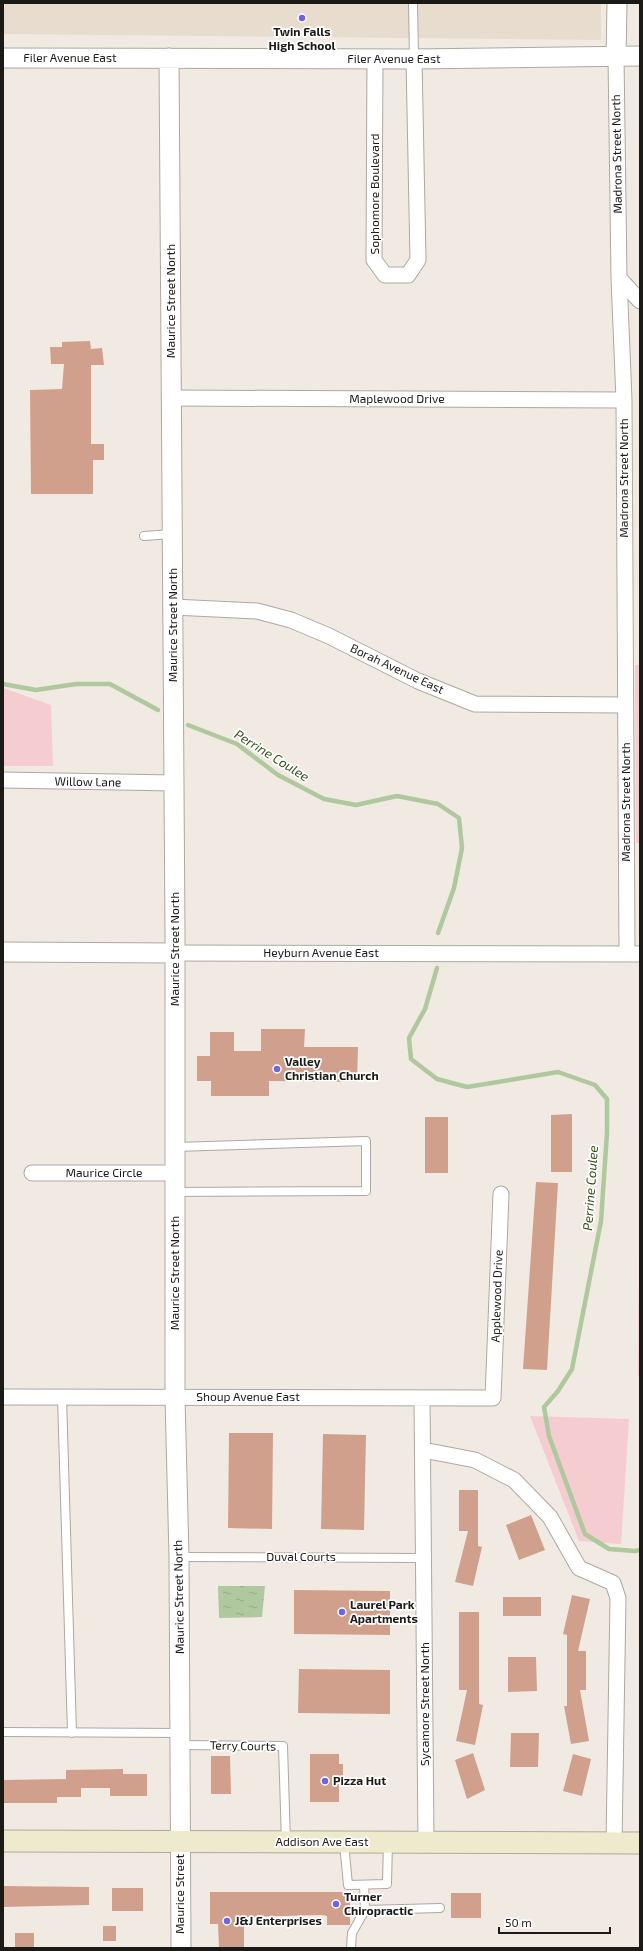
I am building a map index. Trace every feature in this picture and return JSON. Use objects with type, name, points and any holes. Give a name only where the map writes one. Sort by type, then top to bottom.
[{"type":"main road","name":"Addison Ave East","points":[[3,1841],[180,1840],[344,1843],[640,1843]]},
{"type":"street","name":"Madrona Street North","points":[[617,3],[616,56],[619,278],[624,400],[625,705],[633,954]]},
{"type":"street","name":"Filer Avenue East","points":[[3,58],[414,59],[640,56]]},
{"type":"street","name":"Maurice Street North","points":[[169,58],[168,312],[171,398],[173,607],[176,1183],[175,1397],[179,1557],[180,1840]]},
{"type":"street","name":"Sophomore Boulevard","points":[[375,59],[374,260],[385,275],[408,275],[418,260],[414,59]]},
{"type":"street","points":[[619,278],[640,301]]},
{"type":"street","name":"Maplewood Drive","points":[[171,398],[624,400]]},
{"type":"street","name":"Borah Avenue East","points":[[173,607],[257,611],[291,620],[329,636],[418,681],[475,704],[625,705]]},
{"type":"street","name":"Willow Lane","points":[[3,780],[174,783]]},
{"type":"street","name":"Heyburn Avenue East","points":[[3,952],[633,954]]},
{"type":"street","name":"Maurice Circle","points":[[32,1173],[176,1183]]},
{"type":"street","name":"Applewood Drive","points":[[493,1398],[501,1194]]},
{"type":"street","name":"Shoup Avenue East","points":[[3,1397],[493,1398]]},
{"type":"street","name":"Sycamore Street North","points":[[422,1398],[426,1842]]},
{"type":"street","points":[[423,1450],[475,1460],[514,1480],[550,1517],[579,1568],[613,1583],[618,1598],[614,1843]]},
{"type":"street","name":"Maurice Street","points":[[180,1840],[181,1948]]},
{"type":"lane","points":[[413,3],[414,59]]},
{"type":"lane","points":[[144,536],[172,534]]},
{"type":"lane","points":[[175,1147],[366,1140],[366,1191],[176,1183]]},
{"type":"lane","points":[[62,1397],[72,1733]]},
{"type":"lane","name":"Duval Courts","points":[[179,1557],[424,1558]]},
{"type":"lane","points":[[3,1732],[72,1733],[180,1739]]},
{"type":"lane","name":"Terry Courts","points":[[180,1739],[283,1746],[286,1842]]},
{"type":"lane","points":[[344,1843],[348,1885],[364,1885],[387,1884],[388,1842]]},
{"type":"lane","points":[[351,1948],[352,1933],[365,1910],[364,1885]]},
{"type":"lane","points":[[365,1910],[440,1908]]},
{"type":"shaded area","name":"Twin Falls High School","points":[[3,3],[601,3],[601,40],[3,34]]},
{"type":"shaded area","points":[[635,665],[640,665],[640,843],[636,843]]},
{"type":"shaded area","points":[[3,688],[51,705],[53,766],[3,766]]},
{"type":"shaded area","points":[[640,1113],[640,1376],[638,1376]]},
{"type":"shaded area","points":[[530,1416],[629,1419],[621,1544],[579,1541]]},
{"type":"water","points":[[218,1586],[265,1586],[262,1617],[219,1618]]},
{"type":"building","points":[[90,341],[91,349],[102,348],[104,365],[91,365],[91,444],[104,444],[104,460],[93,460],[93,494],[31,494],[30,390],[62,389],[64,364],[51,364],[50,347],[62,347],[62,342]]},
{"type":"building","name":"Valley Christian Church","points":[[261,1029],[305,1029],[304,1047],[358,1047],[357,1082],[269,1081],[269,1096],[211,1096],[211,1081],[197,1081],[197,1056],[210,1056],[210,1032],[234,1032],[234,1051],[261,1051]]},
{"type":"building","points":[[572,1114],[572,1172],[551,1172],[551,1115]]},
{"type":"building","points":[[425,1117],[448,1117],[448,1173],[425,1173]]},
{"type":"building","points":[[536,1182],[558,1183],[547,1370],[523,1369]]},
{"type":"building","points":[[229,1433],[273,1433],[272,1529],[228,1528]]},
{"type":"building","points":[[323,1434],[366,1435],[364,1530],[321,1529]]},
{"type":"building","points":[[459,1490],[478,1490],[478,1546],[482,1547],[473,1586],[455,1582],[468,1531],[459,1531]]},
{"type":"building","points":[[531,1515],[545,1550],[519,1560],[506,1525]]},
{"type":"building","name":"Laurel Park Apartments","points":[[294,1590],[390,1591],[390,1635],[294,1634]]},
{"type":"building","points":[[572,1595],[590,1599],[578,1651],[586,1651],[586,1690],[580,1690],[589,1741],[571,1744],[564,1706],[567,1706],[567,1635],[563,1634]]},
{"type":"building","points":[[503,1597],[541,1597],[541,1616],[503,1616]]},
{"type":"building","points":[[459,1612],[479,1612],[479,1704],[483,1705],[475,1745],[456,1741],[467,1690],[459,1690]]},
{"type":"building","points":[[508,1657],[536,1657],[537,1691],[508,1692]]},
{"type":"building","points":[[299,1669],[390,1670],[390,1714],[298,1713]]},
{"type":"building","points":[[511,1733],[539,1733],[538,1767],[510,1767]]},
{"type":"building","points":[[473,1753],[485,1790],[467,1799],[455,1760]]},
{"type":"building","points":[[310,1754],[339,1754],[339,1764],[343,1764],[343,1783],[339,1783],[339,1802],[310,1802]]},
{"type":"building","points":[[573,1754],[591,1759],[582,1796],[563,1791]]},
{"type":"building","points":[[211,1756],[230,1756],[231,1794],[211,1794]]},
{"type":"building","points":[[123,1769],[123,1774],[147,1774],[147,1796],[110,1796],[110,1788],[81,1788],[81,1797],[57,1797],[57,1803],[3,1803],[3,1780],[66,1779],[66,1770]]},
{"type":"building","points":[[3,1886],[89,1887],[89,1905],[3,1907]]},
{"type":"building","points":[[112,1888],[143,1888],[143,1911],[112,1911]]},
{"type":"building","points":[[210,1892],[350,1892],[350,1925],[327,1925],[327,1916],[322,1915],[244,1917],[244,1948],[219,1948],[218,1924],[210,1924]]},
{"type":"building","points":[[451,1893],[481,1893],[481,1918],[451,1918]]},
{"type":"building","points":[[103,1926],[116,1926],[116,1941],[103,1941]]},
{"type":"building","points":[[15,1933],[34,1933],[34,1948],[15,1948]]},
{"type":"waterway","name":"Perrine Coulee","points":[[3,684],[36,690],[76,684],[110,684],[158,710]]},
{"type":"waterway","name":"Perrine Coulee","points":[[188,725],[237,744],[278,775],[324,799],[356,805],[397,796],[438,804],[459,818],[462,848],[454,888],[438,933]]},
{"type":"waterway","name":"Perrine Coulee","points":[[437,968],[425,1009],[409,1038],[411,1059],[437,1079],[467,1087],[558,1072],[595,1085],[607,1099],[607,1133],[601,1221],[572,1369],[558,1391],[544,1407],[549,1436],[585,1534],[609,1549],[640,1550]]},
{"type":"place","name":"Twin Falls High School","points":[[302,18]]},
{"type":"place","name":"Valley Christian Church","points":[[277,1069]]},
{"type":"place","name":"Laurel Park Apartments","points":[[342,1612]]},
{"type":"place","name":"Pizza Hut","points":[[325,1781]]},
{"type":"place","name":"Turner Chiropractic","points":[[336,1904]]},
{"type":"place","name":"J&J Enterprises","points":[[227,1921]]}]
